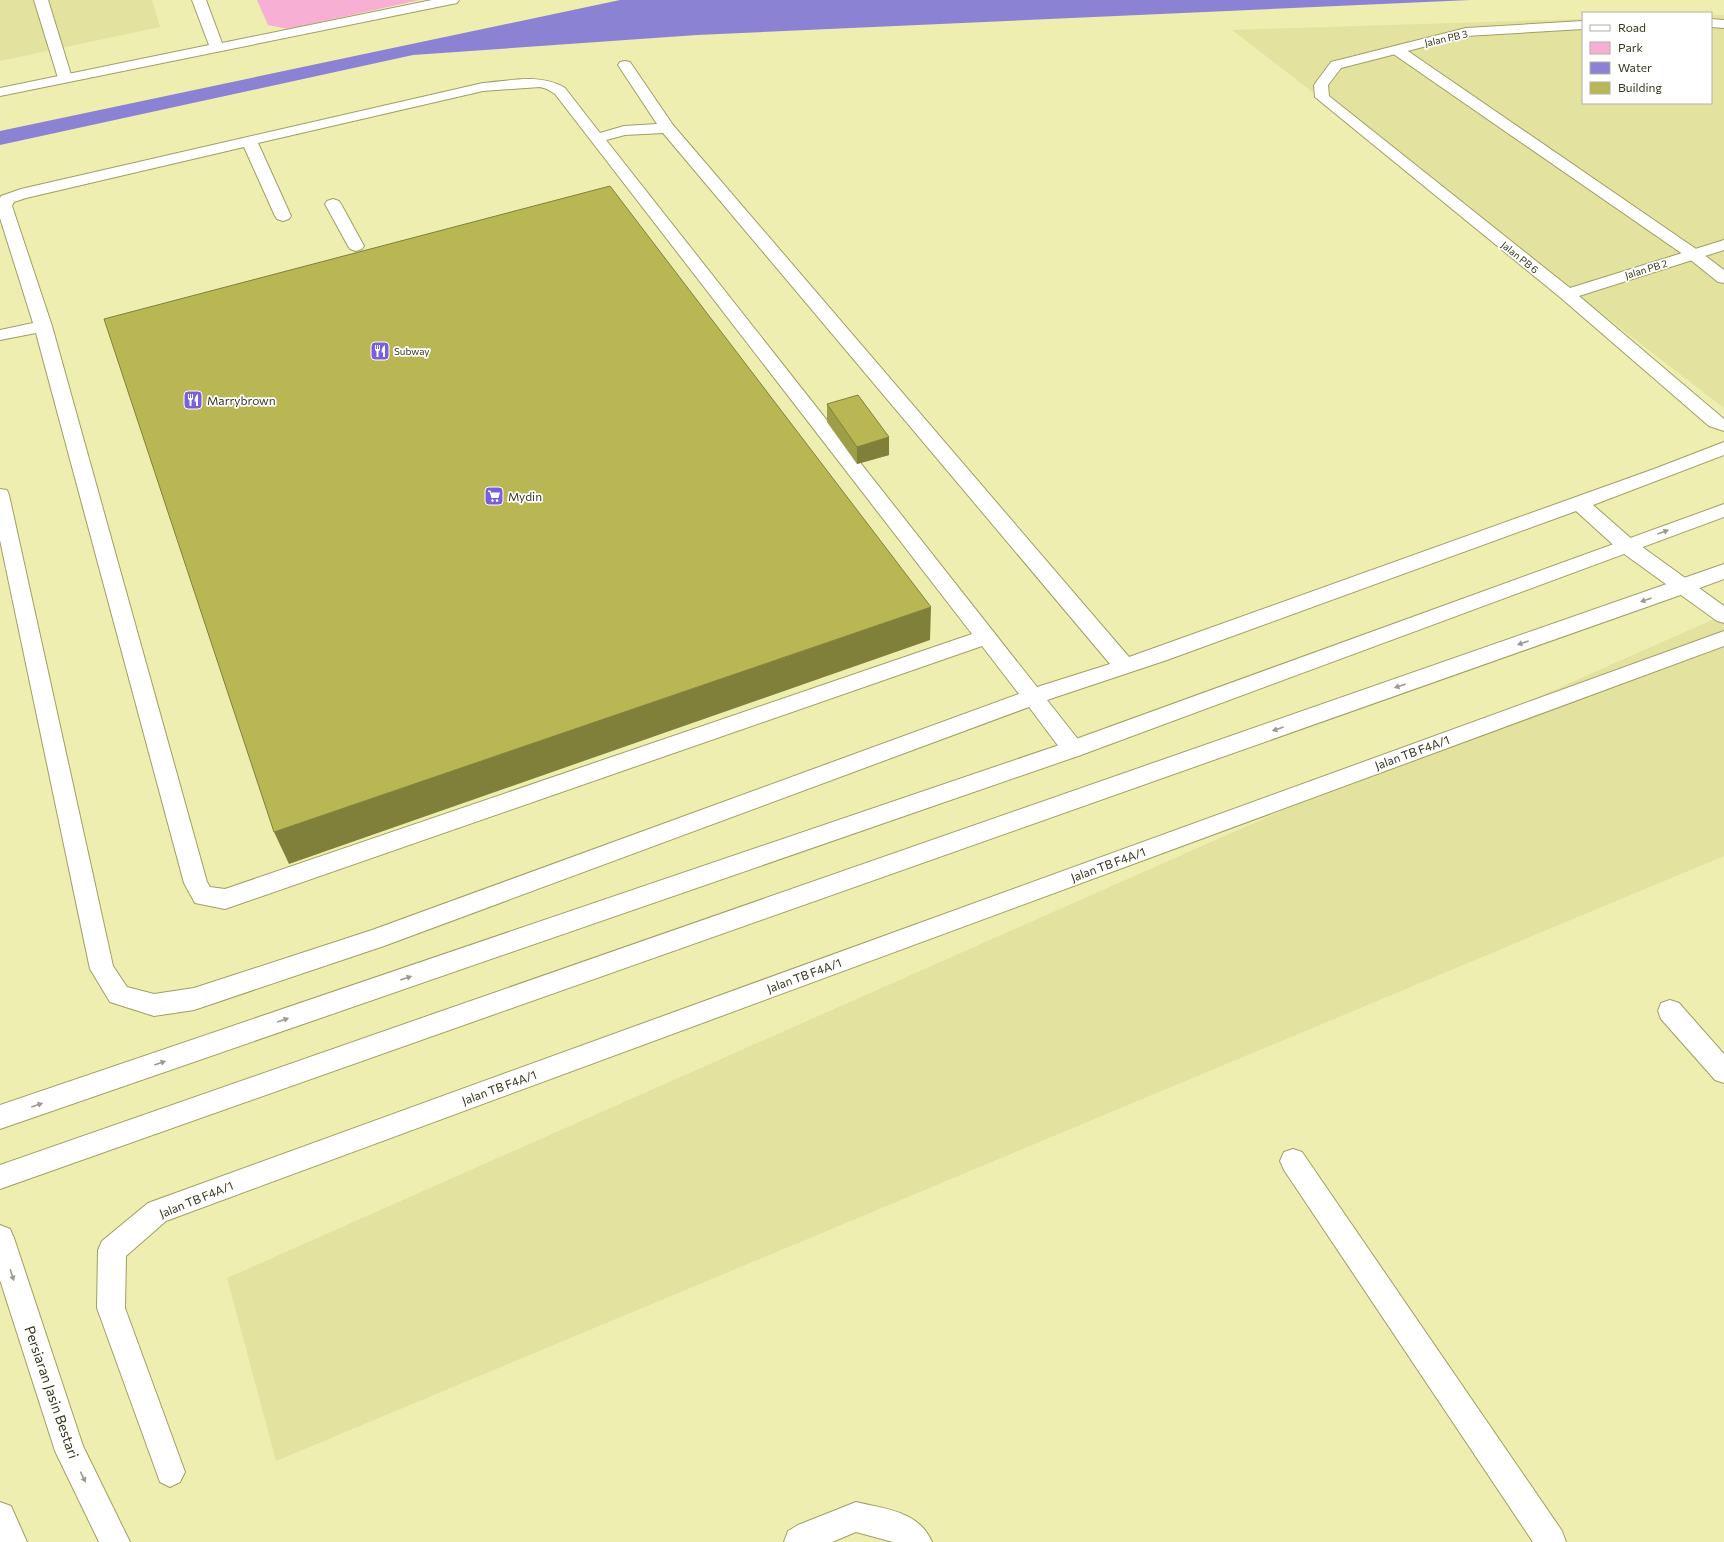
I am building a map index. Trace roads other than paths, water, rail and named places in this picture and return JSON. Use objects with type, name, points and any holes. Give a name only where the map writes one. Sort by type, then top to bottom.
[{"type":"street","points":[[41,0],[64,78]]},
{"type":"street","points":[[199,0],[217,48]]},
{"type":"street","points":[[0,92],[452,0]]},
{"type":"street","points":[[1712,23],[1724,24]]},
{"type":"street","name":"Jalan PB 3","points":[[1321,85],[1336,65],[1466,32],[1582,25]]},
{"type":"street","points":[[1397,50],[1693,254],[1724,278]]},
{"type":"street","points":[[625,65],[667,128],[1125,667]]},
{"type":"street","points":[[986,637],[225,899],[203,896],[196,883],[43,326],[4,206],[7,199],[21,194],[483,87],[540,83],[552,86],[560,91],[598,138],[1033,697],[1073,749]]},
{"type":"street","name":"Jalan PB 6","points":[[1321,85],[1322,97],[1568,294],[1715,422],[1724,425]]},
{"type":"street","points":[[598,138],[624,131],[667,128]]},
{"type":"street","points":[[248,141],[283,216]]},
{"type":"street","points":[[333,204],[356,246]]},
{"type":"street","name":"Jalan PB 2","points":[[1568,294],[1724,245]]},
{"type":"street","points":[[0,335],[43,326]]},
{"type":"street","points":[[0,495],[102,969],[118,995],[154,1004],[194,999],[376,939],[1033,697],[1125,667],[1579,503],[1724,448]]},
{"type":"street","points":[[1579,503],[1627,546],[1724,616]]},
{"type":"street","points":[[0,1117],[1073,749],[1724,510]]},
{"type":"street","points":[[0,1177],[1724,571]]},
{"type":"street","name":"Jalan TB F4A/1","points":[[170,1472],[111,1308],[112,1250],[157,1212],[1724,638]]},
{"type":"street","points":[[1670,1011],[1724,1072]]},
{"type":"street","points":[[1293,1161],[1550,1542]]},
{"type":"street","name":"Persiaran Jasin Bestari","points":[[0,1238],[70,1451],[115,1542]]},
{"type":"street","points":[[0,1517],[12,1542]]},
{"type":"street","points":[[799,1542],[856,1517],[899,1527],[917,1542]]},
{"type":"water","points":[[620,0],[1470,0],[697,35],[413,55],[0,145],[0,131]]},
{"type":"place","name":"Subway","points":[[380,351]]},
{"type":"place","name":"Marrybrown","points":[[193,400]]},
{"type":"place","name":"Mydin","points":[[494,496]]}]
